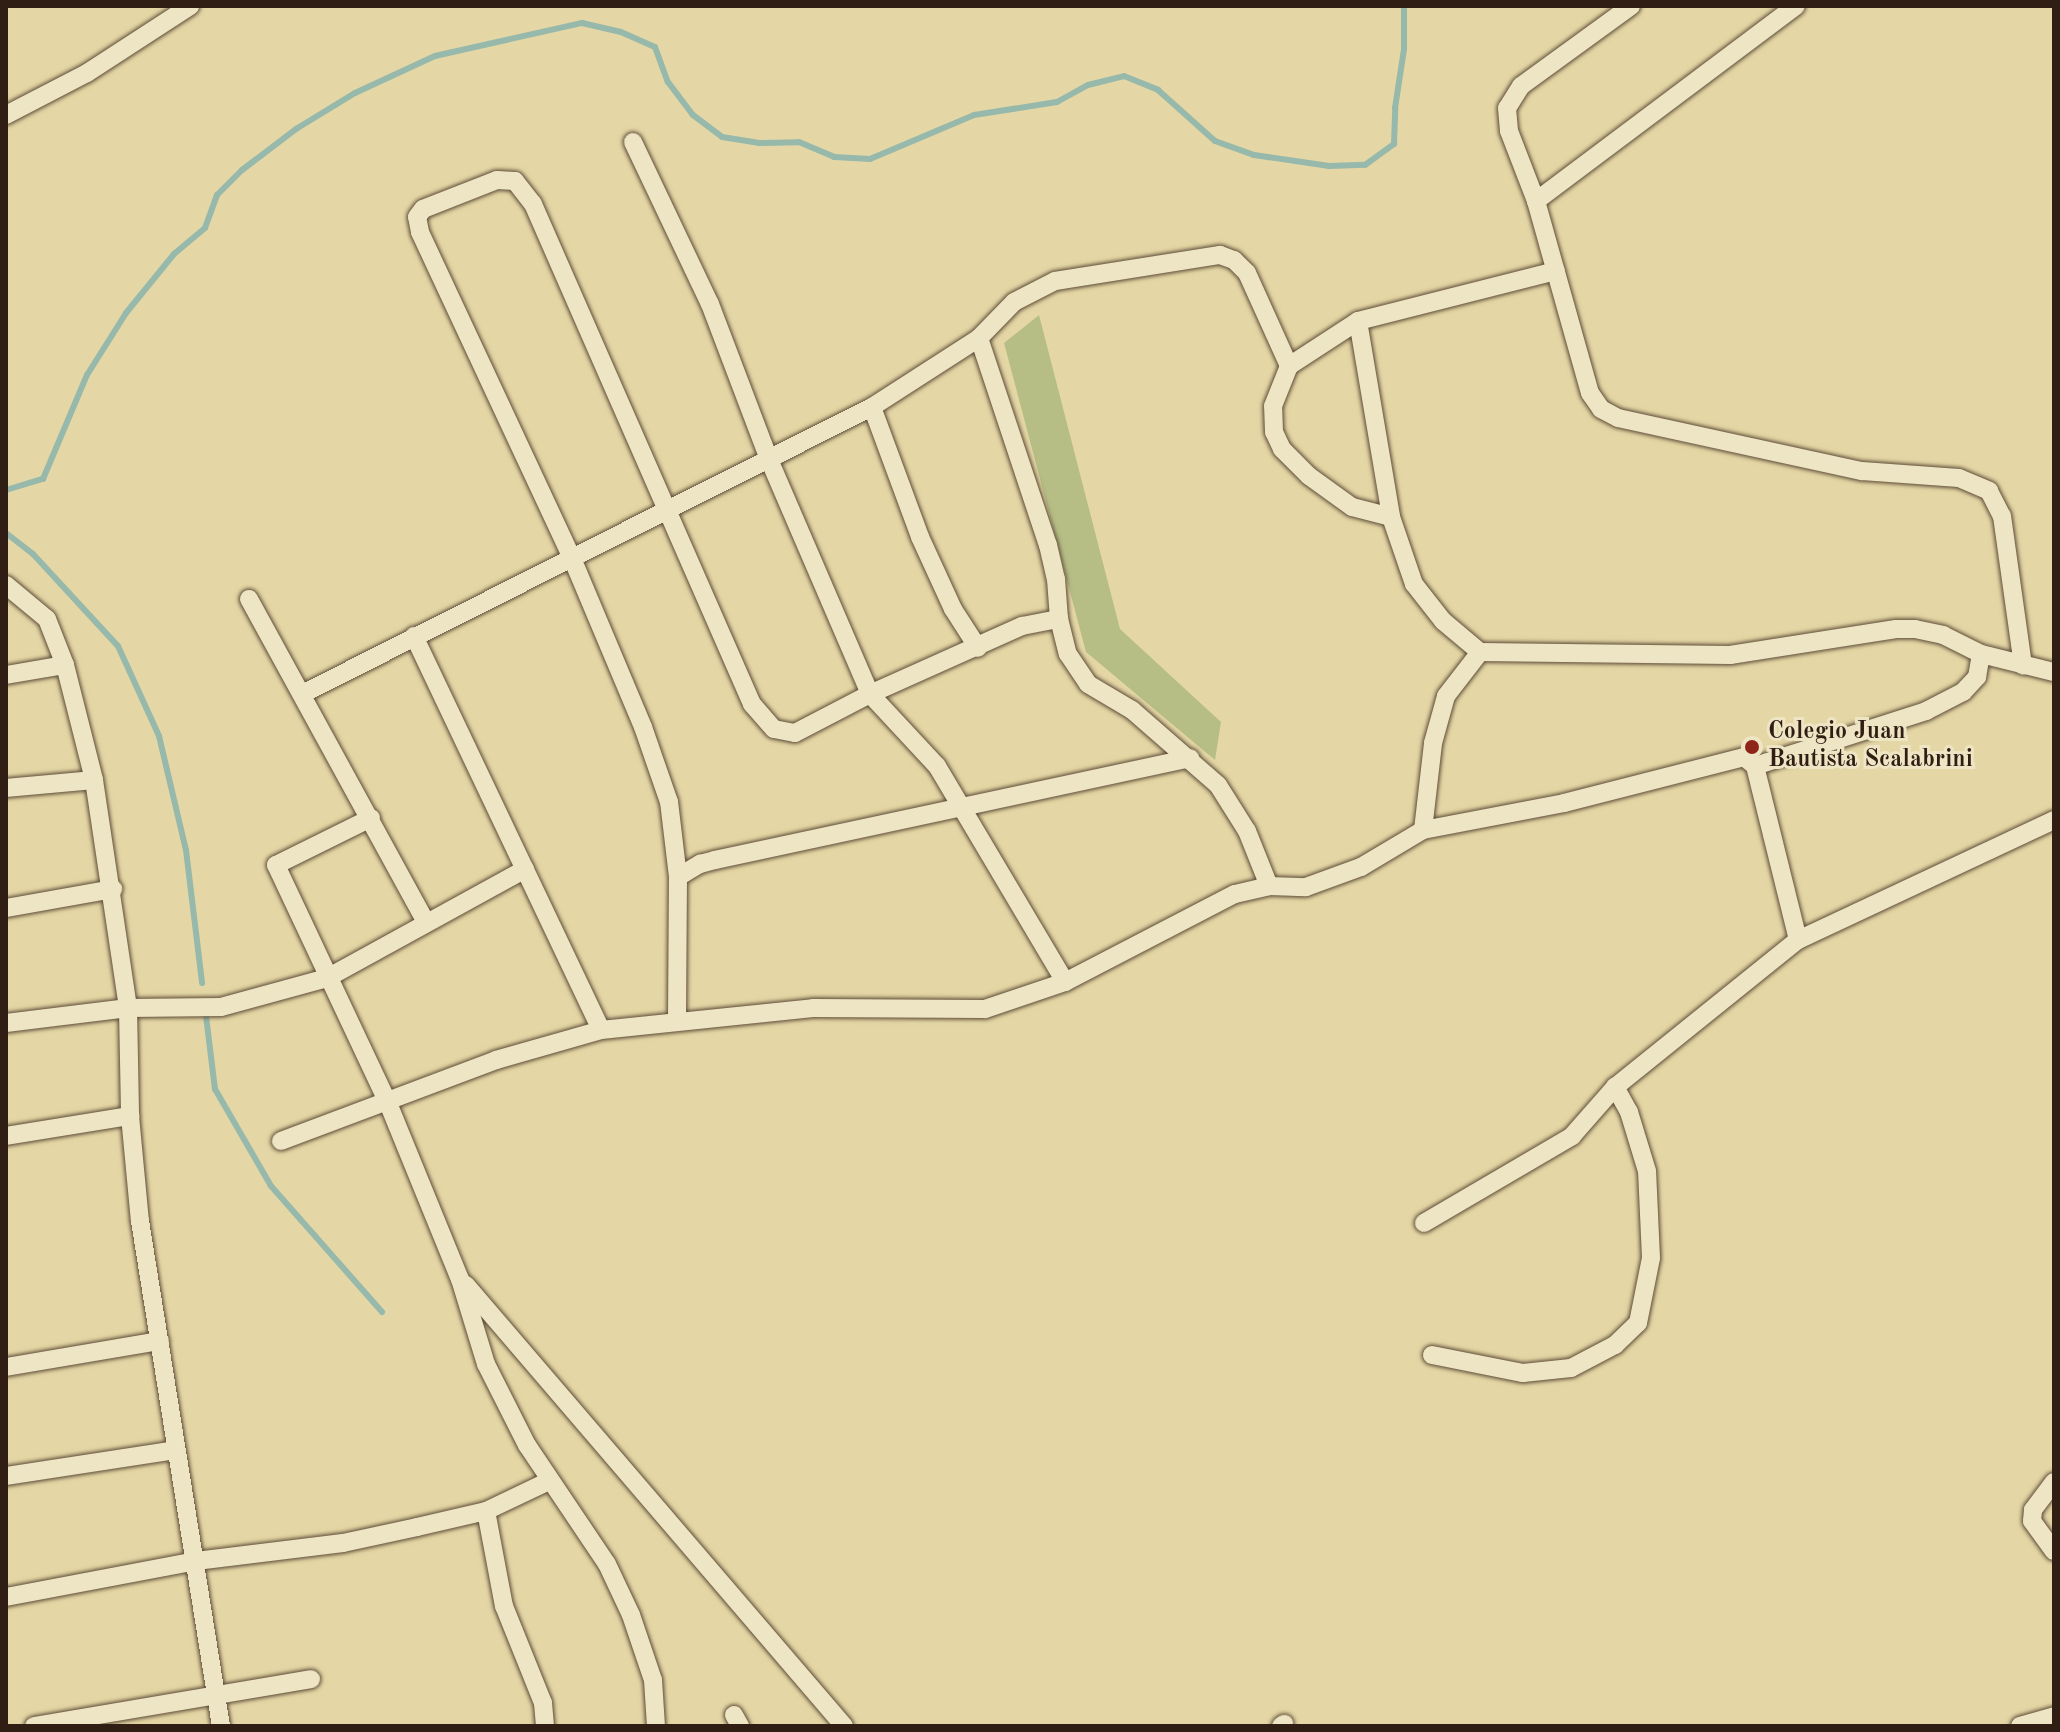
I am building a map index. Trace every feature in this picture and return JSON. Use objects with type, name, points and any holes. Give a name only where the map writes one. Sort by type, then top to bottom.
[{"type":"street","points":[[6,115],[87,73],[190,6]]},
{"type":"street","points":[[1631,6],[1521,86],[1507,108],[1509,131],[1536,201],[1590,393],[1601,409],[1618,418],[1862,471],[1959,478],[1989,491],[2002,516],[2023,666]]},
{"type":"street","points":[[1536,201],[1796,6]]},
{"type":"street","points":[[633,142],[710,304],[768,457],[870,694],[937,766],[1065,982]]},
{"type":"street","points":[[677,1019],[678,877],[669,802],[643,727],[571,556],[420,232],[417,217],[423,209],[467,189],[497,180],[515,181],[533,204],[752,704],[774,729],[795,733],[870,694],[1022,626],[1059,619]]},
{"type":"street","points":[[302,694],[872,407],[979,338],[1014,302],[1055,281],[1220,255],[1234,260],[1247,273],[1289,366]]},
{"type":"street","points":[[1391,517],[1352,507],[1309,476],[1282,449],[1274,432],[1273,406],[1289,366],[1358,321],[1556,271]]},
{"type":"street","points":[[1358,321],[1391,517],[1414,584],[1443,621],[1480,652],[1730,655],[1896,629],[1943,635],[1981,654],[2054,672]]},
{"type":"street","points":[[979,338],[1048,545],[1056,579],[1059,619],[1068,654],[1088,684],[1132,710],[1218,785],[1247,831],[1269,886]]},
{"type":"street","points":[[872,407],[920,537],[953,609],[978,648]]},
{"type":"street","points":[[6,585],[47,619],[65,665],[94,780],[113,889],[128,1008],[130,1116],[140,1221],[221,1726]]},
{"type":"street","points":[[249,599],[426,922]]},
{"type":"street","points":[[414,636],[601,1030]]},
{"type":"street","points":[[1423,830],[1433,743],[1446,696],[1480,652]]},
{"type":"street","points":[[1755,766],[1926,711],[1963,692],[1977,677],[1981,654]]},
{"type":"street","points":[[6,675],[65,665]]},
{"type":"street","points":[[281,1141],[496,1060],[601,1030],[677,1019],[813,1008],[985,1009],[1065,982],[1222,900],[1269,886],[1306,887],[1361,867],[1423,830],[1564,803],[1744,757],[1755,766],[1798,940]]},
{"type":"street","points":[[678,877],[700,864],[715,860],[962,804],[1190,758]]},
{"type":"street","points":[[6,788],[94,780]]},
{"type":"street","points":[[371,818],[276,865],[388,1103],[460,1279],[486,1364],[549,1481],[607,1564],[631,1615],[653,1680],[656,1726]]},
{"type":"street","points":[[1424,1223],[1572,1136],[1615,1087],[1798,940],[2054,820]]},
{"type":"street","points":[[6,1023],[128,1008],[221,1007],[327,978],[525,869]]},
{"type":"street","points":[[6,908],[113,889]]},
{"type":"street","points":[[1432,1355],[1523,1373],[1571,1368],[1615,1345],[1638,1323],[1651,1258],[1647,1171],[1629,1112],[1615,1087]]},
{"type":"street","points":[[6,1136],[130,1116]]},
{"type":"street","points":[[460,1279],[844,1726]]},
{"type":"street","points":[[6,1367],[160,1341]]},
{"type":"street","points":[[6,1476],[176,1450]]},
{"type":"street","points":[[6,1597],[196,1561],[343,1543],[486,1511],[549,1481]]},
{"type":"street","points":[[2054,1482],[2033,1510],[2032,1521],[2054,1551]]},
{"type":"street","points":[[486,1511],[504,1606],[543,1703],[545,1726]]},
{"type":"street","points":[[34,1726],[311,1679]]},
{"type":"street","points":[[2020,1726],[2054,1716]]},
{"type":"green space","points":[[1039,315],[1120,629],[1221,722],[1215,760],[1086,652],[1004,343]]},
{"type":"waterway","points":[[6,490],[43,479],[87,375],[126,313],[174,254],[205,228],[217,195],[242,170],[296,129],[355,93],[435,56],[582,23],[621,32],[655,47],[668,82],[693,115],[722,137],[760,143],[799,142],[834,157],[870,159],[974,115],[1057,102],[1088,85],[1124,76],[1158,90],[1215,141],[1254,155],[1329,166],[1365,165],[1394,144],[1395,108],[1404,49],[1404,6]]},
{"type":"waterway","points":[[6,533],[33,554],[118,646],[159,736],[186,850],[202,983]]},
{"type":"waterway","points":[[206,1016],[215,1089],[271,1186],[382,1312]]},
{"type":"place","name":"Colegio Juan Bautista Scalabrini","points":[[1752,747]]}]
